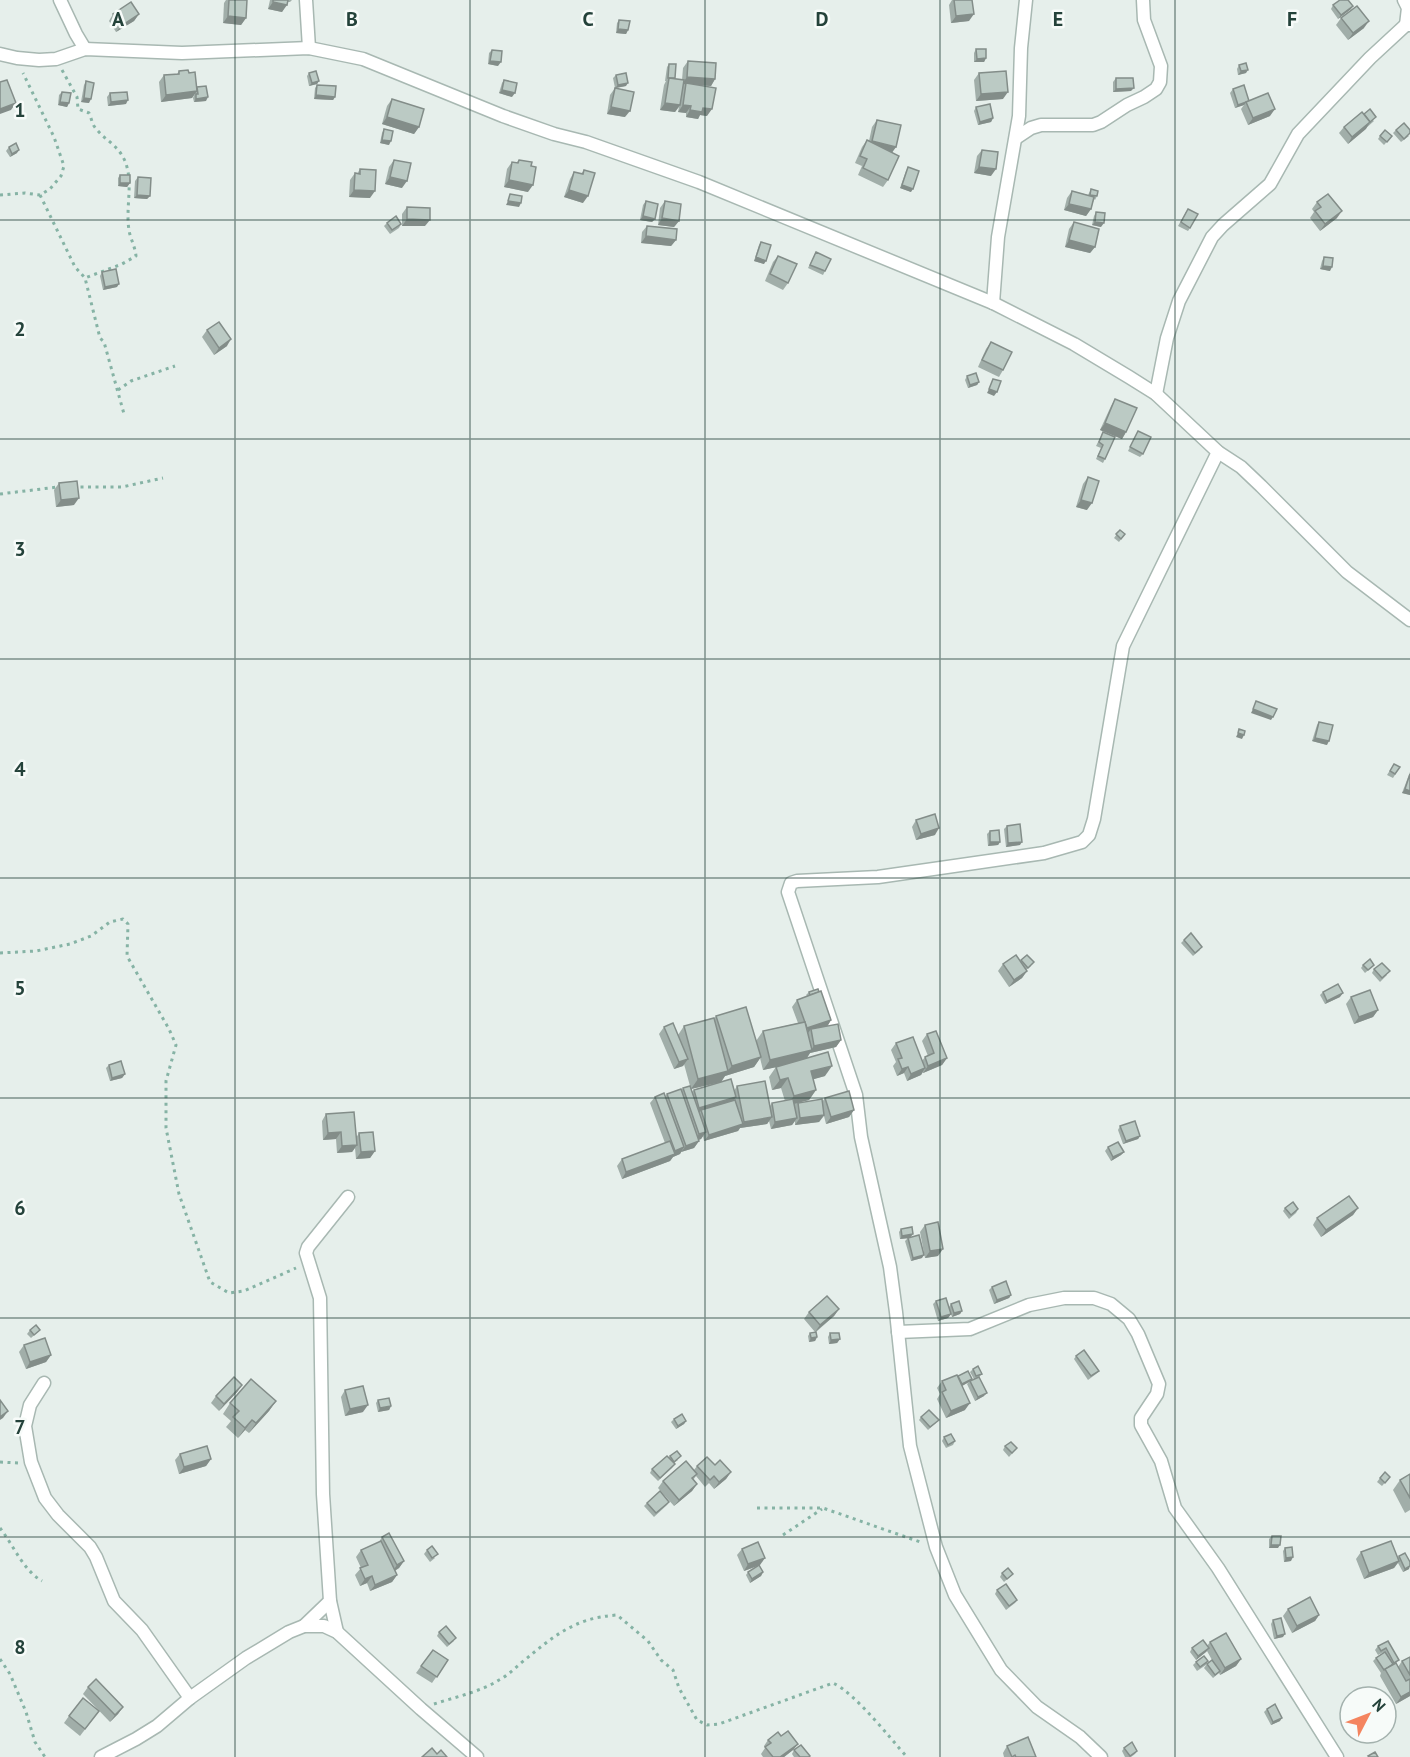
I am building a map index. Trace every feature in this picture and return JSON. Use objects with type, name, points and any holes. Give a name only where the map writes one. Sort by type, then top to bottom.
[{"type":"street","points":[[60,0],[85,49]]},
{"type":"street","points":[[306,0],[309,48]]},
{"type":"street","points":[[993,303],[998,237],[1016,138],[1026,0]]},
{"type":"street","points":[[1016,138],[1031,128],[1041,125],[1093,125],[1144,98],[1156,89],[1160,82],[1161,66],[1144,20],[1143,0]]},
{"type":"street","points":[[1156,394],[1167,338],[1179,301],[1212,237],[1270,184],[1298,134],[1370,58],[1409,24],[1408,8],[1404,0]]},
{"type":"street","points":[[0,54],[17,58],[56,59],[85,49],[182,53],[309,48],[363,59],[503,116],[554,134],[586,142],[699,182],[993,303],[1074,344],[1156,394],[1218,452],[1241,467],[1347,572],[1410,620]]},
{"type":"street","points":[[1101,1757],[1080,1737],[1037,1707],[1001,1670],[955,1595],[936,1547],[910,1446],[890,1268],[861,1137],[856,1095],[788,892],[791,883],[796,881],[878,877],[1044,853],[1082,842],[1089,835],[1094,819],[1123,646],[1218,452]]},
{"type":"street","points":[[337,1632],[330,1601],[322,1494],[320,1298],[306,1253],[308,1247],[348,1197]]},
{"type":"street","points":[[898,1332],[970,1329],[1029,1305],[1064,1298],[1094,1298],[1111,1305],[1129,1319],[1138,1334],[1159,1384],[1157,1394],[1141,1418],[1141,1425],[1161,1461],[1175,1508],[1218,1568],[1337,1757]]},
{"type":"street","points":[[44,1383],[30,1405],[25,1426],[31,1462],[45,1498],[58,1515],[90,1547],[114,1601],[142,1630],[190,1698]]},
{"type":"street","points":[[304,1626],[330,1601]]},
{"type":"street","points":[[101,1757],[157,1726],[190,1698],[246,1658],[289,1632],[304,1626],[324,1626],[337,1632],[477,1757]]},
{"type":"path","points":[[0,195],[25,193],[40,195],[50,189],[61,176],[64,166],[54,137],[17,58]]},
{"type":"path","points":[[56,59],[77,97],[78,109],[89,113],[95,127],[122,155],[130,182],[127,213],[129,233],[136,256],[122,264],[85,278]]},
{"type":"path","points":[[40,195],[75,267],[85,278],[100,338],[104,342],[124,414]]},
{"type":"path","points":[[118,390],[131,381],[175,366]]},
{"type":"path","points":[[0,494],[51,487],[122,487],[163,478]]},
{"type":"path","points":[[0,953],[36,951],[70,944],[91,936],[110,922],[123,919],[128,924],[127,957],[176,1045],[166,1081],[166,1128],[179,1194],[210,1282],[229,1293],[244,1291],[308,1262]]},
{"type":"path","points":[[757,1508],[823,1508],[936,1547]]},
{"type":"path","points":[[783,1535],[823,1508]]},
{"type":"path","points":[[0,1528],[27,1570],[42,1581]]},
{"type":"path","points":[[421,1708],[499,1680],[570,1626],[598,1616],[617,1615],[648,1641],[661,1660],[673,1670],[679,1688],[697,1720],[707,1725],[719,1724],[833,1683],[842,1687],[907,1757]]},
{"type":"path","points":[[0,1659],[10,1674],[26,1712],[35,1742],[45,1757]]},
{"type":"building","points":[[229,0],[247,0],[246,18],[228,16]]},
{"type":"building","points":[[273,0],[288,0],[287,5],[273,2]]},
{"type":"building","points":[[954,0],[972,0],[974,14],[956,16]]},
{"type":"building","points":[[1340,0],[1348,0],[1353,6],[1341,15],[1333,5]]},
{"type":"building","points":[[131,2],[139,14],[121,26],[113,14]]},
{"type":"building","points":[[1357,6],[1369,21],[1353,33],[1341,18]]},
{"type":"building","points":[[619,20],[630,21],[628,30],[618,29]]},
{"type":"building","points":[[976,49],[986,49],[986,58],[977,59]]},
{"type":"building","points":[[492,50],[502,51],[501,62],[490,61]]},
{"type":"building","points":[[688,61],[716,63],[715,79],[687,77]]},
{"type":"building","points":[[1246,63],[1248,70],[1241,71],[1239,65]]},
{"type":"building","points":[[669,64],[676,64],[675,78],[668,78]]},
{"type":"building","points":[[188,70],[189,73],[195,72],[197,91],[166,95],[164,75],[179,74],[179,71]]},
{"type":"building","points":[[316,71],[319,81],[312,83],[309,73]]},
{"type":"building","points":[[1006,71],[1008,92],[981,94],[979,73]]},
{"type":"building","points":[[626,73],[628,83],[618,85],[616,75]]},
{"type":"building","points":[[669,78],[684,80],[680,105],[665,103]]},
{"type":"building","points":[[1116,78],[1133,78],[1134,88],[1116,89]]},
{"type":"building","points":[[7,80],[16,103],[0,109],[0,82]]},
{"type":"building","points":[[504,80],[517,83],[515,93],[502,90]]},
{"type":"building","points":[[86,81],[94,83],[91,99],[84,98]]},
{"type":"building","points":[[686,83],[716,88],[712,109],[703,108],[702,112],[690,110],[691,106],[683,105]]},
{"type":"building","points":[[317,85],[336,86],[335,97],[316,95]]},
{"type":"building","points":[[1244,85],[1249,101],[1238,105],[1233,89]]},
{"type":"building","points":[[206,86],[208,97],[196,99],[197,87]]},
{"type":"building","points":[[615,88],[634,92],[630,111],[611,107]]},
{"type":"building","points":[[62,92],[71,93],[69,103],[60,102]]},
{"type":"building","points":[[127,92],[128,100],[111,102],[110,93]]},
{"type":"building","points":[[1268,93],[1275,109],[1253,118],[1246,102]]},
{"type":"building","points":[[392,99],[424,109],[419,127],[387,117]]},
{"type":"building","points":[[990,104],[993,118],[980,122],[976,107]]},
{"type":"building","points":[[1370,109],[1376,117],[1370,122],[1364,114]]},
{"type":"building","points":[[1362,112],[1370,122],[1352,137],[1344,127]]},
{"type":"building","points":[[877,120],[901,125],[896,147],[872,141]]},
{"type":"building","points":[[1404,123],[1410,133],[1404,139],[1396,130]]},
{"type":"building","points":[[384,129],[393,131],[391,141],[382,140]]},
{"type":"building","points":[[1385,130],[1392,136],[1387,142],[1380,136]]},
{"type":"building","points":[[867,140],[899,156],[888,180],[863,168],[867,159],[860,156]]},
{"type":"building","points":[[16,143],[19,150],[12,154],[9,147]]},
{"type":"building","points":[[982,150],[998,152],[996,169],[979,167]]},
{"type":"building","points":[[394,160],[411,163],[407,181],[390,177]]},
{"type":"building","points":[[519,160],[532,162],[531,166],[536,167],[533,185],[509,180],[512,162],[518,163]]},
{"type":"building","points":[[908,167],[919,171],[913,189],[902,185]]},
{"type":"building","points":[[360,169],[376,170],[375,191],[354,190],[355,173],[360,174]]},
{"type":"building","points":[[584,170],[595,173],[588,196],[569,190],[574,172],[583,174]]},
{"type":"building","points":[[120,175],[130,175],[130,183],[120,183]]},
{"type":"building","points":[[138,177],[151,178],[150,196],[137,195]]},
{"type":"building","points":[[1091,189],[1098,191],[1097,196],[1090,195]]},
{"type":"building","points":[[1072,191],[1094,197],[1091,209],[1069,204]]},
{"type":"building","points":[[510,194],[522,196],[521,203],[508,201]]},
{"type":"building","points":[[1328,194],[1342,211],[1325,224],[1315,211],[1321,207],[1317,202]]},
{"type":"building","points":[[646,201],[658,204],[655,219],[643,216]]},
{"type":"building","points":[[665,201],[681,204],[679,221],[662,218]]},
{"type":"building","points":[[407,207],[430,208],[430,220],[407,219]]},
{"type":"building","points":[[1188,209],[1198,214],[1190,228],[1181,222]]},
{"type":"building","points":[[1096,212],[1105,213],[1104,223],[1095,222]]},
{"type":"building","points":[[396,216],[401,224],[392,230],[387,223]]},
{"type":"building","points":[[1074,222],[1099,229],[1095,247],[1069,240]]},
{"type":"building","points":[[647,226],[677,229],[676,240],[646,236]]},
{"type":"building","points":[[761,242],[771,245],[766,261],[756,257]]},
{"type":"building","points":[[816,252],[831,259],[825,271],[810,265]]},
{"type":"building","points":[[778,256],[797,264],[788,283],[770,274]]},
{"type":"building","points":[[1324,257],[1333,258],[1332,267],[1323,266]]},
{"type":"building","points":[[116,269],[119,284],[105,287],[102,272]]},
{"type":"building","points":[[219,322],[231,339],[219,348],[207,330]]},
{"type":"building","points":[[991,342],[1012,352],[1003,370],[982,360]]},
{"type":"building","points":[[976,373],[979,382],[970,385],[967,376]]},
{"type":"building","points":[[993,379],[1001,381],[997,392],[989,389]]},
{"type":"building","points":[[1115,399],[1137,408],[1126,432],[1105,423]]},
{"type":"building","points":[[1138,431],[1151,437],[1143,454],[1130,447]]},
{"type":"building","points":[[1103,432],[1115,437],[1105,459],[1098,456],[1103,445],[1099,442]]},
{"type":"building","points":[[1088,477],[1099,481],[1092,503],[1081,500]]},
{"type":"building","points":[[77,481],[79,498],[61,500],[59,483]]},
{"type":"building","points":[[1120,530],[1125,534],[1121,539],[1116,534]]},
{"type":"building","points":[[1256,701],[1277,709],[1273,717],[1253,709]]},
{"type":"building","points":[[1319,722],[1333,725],[1329,741],[1315,738]]},
{"type":"building","points":[[1239,729],[1245,731],[1244,735],[1238,733]]},
{"type":"building","points":[[1394,764],[1400,767],[1395,774],[1390,771]]},
{"type":"building","points":[[1410,774],[1410,791],[1405,789]]},
{"type":"building","points":[[935,814],[939,828],[921,834],[916,820]]},
{"type":"building","points":[[1020,824],[1022,842],[1008,843],[1007,826]]},
{"type":"building","points":[[999,830],[1000,842],[990,842],[990,831]]},
{"type":"building","points":[[1191,933],[1202,947],[1195,953],[1184,940]]},
{"type":"building","points":[[1016,955],[1027,971],[1014,980],[1003,964]]},
{"type":"building","points":[[1027,955],[1034,962],[1028,968],[1021,960]]},
{"type":"building","points":[[1370,959],[1374,965],[1368,970],[1363,965]]},
{"type":"building","points":[[1382,963],[1390,971],[1382,978],[1374,969]]},
{"type":"building","points":[[1338,984],[1343,993],[1327,1001],[1323,992]]},
{"type":"building","points":[[818,989],[819,992],[810,995],[809,992]]},
{"type":"building","points":[[1370,990],[1378,1010],[1359,1017],[1351,997]]},
{"type":"building","points":[[821,991],[831,1020],[807,1028],[797,1000]]},
{"type":"building","points":[[746,1007],[761,1057],[732,1066],[716,1016]]},
{"type":"building","points":[[714,1018],[728,1071],[698,1079],[684,1026]]},
{"type":"building","points":[[805,1022],[812,1050],[770,1060],[763,1031]]},
{"type":"building","points":[[673,1023],[688,1059],[679,1062],[664,1027]]},
{"type":"building","points":[[838,1024],[841,1040],[814,1046],[811,1029]]},
{"type":"building","points":[[936,1031],[947,1058],[928,1066],[925,1057],[934,1053],[927,1034]]},
{"type":"building","points":[[913,1037],[925,1068],[911,1074],[908,1067],[902,1069],[898,1059],[902,1058],[896,1043]]},
{"type":"building","points":[[828,1052],[832,1066],[811,1071],[816,1090],[794,1096],[788,1078],[780,1080],[776,1067]]},
{"type":"building","points":[[121,1061],[125,1074],[112,1078],[109,1065]]},
{"type":"building","points":[[731,1079],[736,1097],[699,1108],[694,1090]]},
{"type":"building","points":[[765,1081],[772,1117],[744,1122],[737,1086]]},
{"type":"building","points":[[690,1086],[706,1132],[699,1134],[683,1088]]},
{"type":"building","points":[[681,1089],[699,1141],[686,1146],[667,1094]]},
{"type":"building","points":[[849,1091],[854,1110],[831,1117],[825,1098]]},
{"type":"building","points":[[664,1093],[684,1147],[675,1151],[655,1097]]},
{"type":"building","points":[[793,1099],[797,1118],[775,1122],[772,1103]]},
{"type":"building","points":[[822,1099],[824,1115],[800,1118],[798,1103]]},
{"type":"building","points":[[735,1100],[743,1124],[709,1135],[701,1110]]},
{"type":"building","points":[[354,1112],[357,1145],[342,1146],[341,1132],[328,1133],[326,1114]]},
{"type":"building","points":[[1135,1121],[1140,1136],[1126,1141],[1120,1126]]},
{"type":"building","points":[[373,1132],[375,1151],[361,1152],[359,1133]]},
{"type":"building","points":[[670,1141],[675,1154],[626,1172],[622,1159]]},
{"type":"building","points":[[1118,1142],[1124,1152],[1113,1157],[1108,1147]]},
{"type":"building","points":[[1349,1196],[1358,1208],[1326,1230],[1317,1218]]},
{"type":"building","points":[[1293,1202],[1298,1209],[1291,1215],[1285,1208]]},
{"type":"building","points":[[938,1222],[943,1249],[930,1251],[925,1225]]},
{"type":"building","points":[[912,1227],[913,1234],[902,1236],[901,1229]]},
{"type":"building","points":[[919,1235],[924,1255],[913,1258],[908,1238]]},
{"type":"building","points":[[1006,1281],[1011,1295],[997,1300],[992,1287]]},
{"type":"building","points":[[827,1296],[839,1309],[820,1325],[809,1312]]},
{"type":"building","points":[[946,1298],[951,1314],[941,1317],[936,1301]]},
{"type":"building","points":[[959,1301],[962,1311],[954,1313],[951,1304]]},
{"type":"building","points":[[36,1325],[40,1330],[34,1335],[30,1330]]},
{"type":"building","points":[[816,1332],[817,1337],[811,1338],[810,1333]]},
{"type":"building","points":[[830,1333],[839,1333],[840,1339],[831,1340]]},
{"type":"building","points":[[45,1338],[51,1355],[30,1362],[24,1345]]},
{"type":"building","points":[[1084,1350],[1099,1371],[1091,1376],[1076,1356]]},
{"type":"building","points":[[978,1366],[982,1374],[976,1376],[973,1369]]},
{"type":"building","points":[[968,1371],[972,1379],[962,1384],[958,1376]]},
{"type":"building","points":[[957,1375],[970,1403],[951,1411],[942,1392],[946,1390],[942,1381]]},
{"type":"building","points":[[234,1377],[242,1385],[224,1404],[216,1396]]},
{"type":"building","points":[[979,1377],[987,1393],[978,1397],[970,1381]]},
{"type":"building","points":[[251,1379],[276,1401],[256,1423],[252,1420],[245,1428],[233,1417],[239,1411],[230,1403]]},
{"type":"building","points":[[363,1386],[368,1405],[350,1409],[345,1390]]},
{"type":"building","points":[[389,1398],[391,1406],[380,1408],[378,1400]]},
{"type":"building","points":[[0,1400],[8,1411],[0,1417]]},
{"type":"building","points":[[929,1410],[939,1420],[930,1427],[921,1417]]},
{"type":"building","points":[[682,1414],[686,1421],[678,1426],[674,1419]]},
{"type":"building","points":[[951,1434],[955,1441],[948,1445],[944,1437]]},
{"type":"building","points":[[1011,1442],[1017,1448],[1012,1453],[1005,1446]]},
{"type":"building","points":[[207,1446],[211,1459],[184,1467],[180,1454]]},
{"type":"building","points":[[677,1451],[681,1456],[674,1462],[670,1456]]},
{"type":"building","points":[[667,1456],[675,1464],[660,1478],[652,1469]]},
{"type":"building","points":[[707,1457],[715,1465],[720,1460],[731,1472],[719,1482],[714,1476],[710,1480],[697,1466]]},
{"type":"building","points":[[686,1461],[697,1474],[692,1478],[697,1484],[679,1500],[663,1481]]},
{"type":"building","points":[[1385,1472],[1390,1477],[1385,1483],[1380,1478]]},
{"type":"building","points":[[1410,1474],[1410,1498],[1400,1480]]},
{"type":"building","points":[[660,1491],[669,1502],[656,1513],[647,1503]]},
{"type":"building","points":[[389,1533],[404,1561],[397,1565],[382,1537]]},
{"type":"building","points":[[1272,1536],[1281,1536],[1280,1545],[1271,1545]]},
{"type":"building","points":[[381,1541],[397,1575],[375,1585],[372,1576],[365,1579],[360,1568],[368,1565],[361,1550]]},
{"type":"building","points":[[1391,1541],[1399,1561],[1369,1573],[1361,1552]]},
{"type":"building","points":[[758,1542],[765,1558],[748,1564],[742,1549]]},
{"type":"building","points":[[432,1546],[438,1554],[432,1558],[427,1550]]},
{"type":"building","points":[[1292,1547],[1293,1557],[1286,1558],[1285,1548]]},
{"type":"building","points":[[1405,1553],[1410,1566],[1405,1569],[1399,1556]]},
{"type":"building","points":[[759,1565],[763,1572],[752,1579],[748,1572]]},
{"type":"building","points":[[1008,1568],[1013,1574],[1007,1579],[1002,1573]]},
{"type":"building","points":[[1006,1584],[1017,1600],[1009,1606],[997,1590]]},
{"type":"building","points":[[1310,1597],[1319,1615],[1297,1626],[1288,1609]]},
{"type":"building","points":[[1281,1618],[1285,1634],[1277,1636],[1273,1620]]},
{"type":"building","points":[[446,1626],[456,1638],[449,1644],[439,1632]]},
{"type":"building","points":[[1226,1633],[1241,1659],[1225,1668],[1210,1642]]},
{"type":"building","points":[[1203,1640],[1209,1648],[1198,1656],[1192,1648]]},
{"type":"building","points":[[1388,1641],[1399,1660],[1394,1663],[1386,1648],[1381,1651],[1378,1646]]},
{"type":"building","points":[[433,1650],[448,1660],[437,1677],[421,1666]]},
{"type":"building","points":[[1385,1652],[1393,1664],[1384,1670],[1376,1658]]},
{"type":"building","points":[[1204,1656],[1208,1661],[1200,1667],[1196,1662]]},
{"type":"building","points":[[1410,1657],[1410,1675],[1402,1661]]},
{"type":"building","points":[[1212,1660],[1220,1671],[1215,1675],[1207,1664]]},
{"type":"building","points":[[1396,1663],[1406,1681],[1410,1679],[1410,1692],[1401,1697],[1398,1685],[1394,1685],[1385,1669]]},
{"type":"building","points":[[96,1679],[123,1707],[115,1715],[88,1687]]},
{"type":"building","points":[[83,1698],[99,1711],[85,1729],[69,1716]]},
{"type":"building","points":[[1275,1704],[1282,1718],[1273,1722],[1267,1709]]},
{"type":"building","points":[[788,1731],[798,1744],[780,1757],[773,1757],[765,1747],[771,1743],[768,1740],[778,1732],[781,1736]]},
{"type":"building","points":[[1028,1737],[1036,1757],[1016,1757],[1015,1755],[1012,1757],[1007,1746]]},
{"type":"building","points":[[1132,1742],[1137,1751],[1130,1756],[1124,1748]]},
{"type":"building","points":[[801,1745],[809,1757],[800,1757],[794,1750]]},
{"type":"building","points":[[432,1748],[437,1754],[441,1750],[447,1757],[422,1757]]},
{"type":"building","points":[[1375,1752],[1378,1757],[1368,1756]]}]
